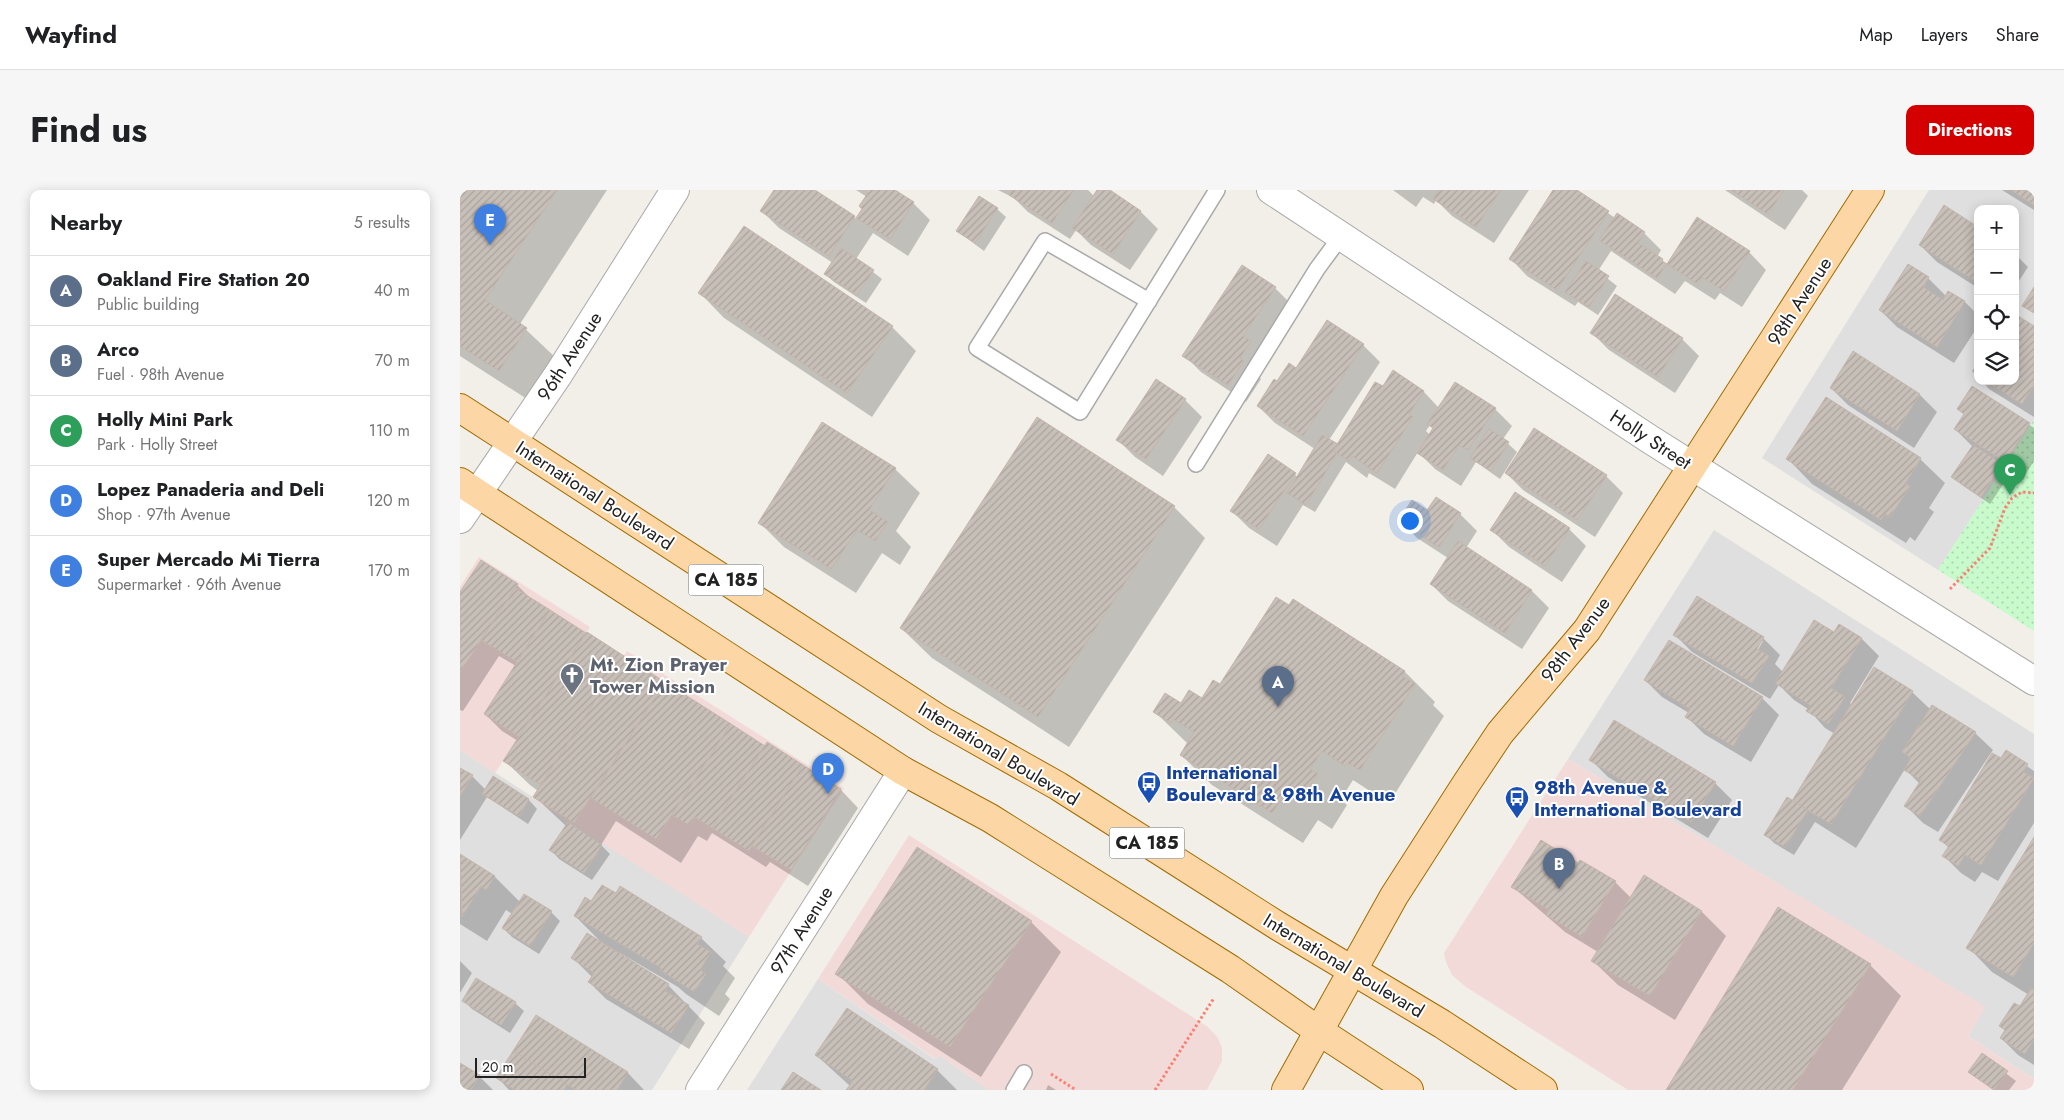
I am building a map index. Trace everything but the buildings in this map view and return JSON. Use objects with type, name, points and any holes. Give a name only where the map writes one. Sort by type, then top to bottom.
[{"type":"main road","name":"98th Avenue","points":[[1286,1090],[1394,896],[1500,733],[1587,630],[1870,190]]},
{"type":"main road","name":"International Boulevard","points":[[460,408],[940,719],[1058,786],[1278,926],[1442,1024],[1543,1090]]},
{"type":"main road","points":[[469,488],[903,771],[990,818],[1230,969],[1319,1031],[1409,1090]]},
{"type":"street","name":"96th Avenue","points":[[460,519],[469,488],[512,442],[558,375],[675,190]]},
{"type":"street","name":"Holly Street","points":[[1271,190],[1692,466],[2034,681]]},
{"type":"street","name":"97th Avenue","points":[[700,1090],[903,771]]},
{"type":"lane","points":[[1149,301],[1045,241],[977,348],[1080,412],[1149,301],[1217,190]]},
{"type":"lane","points":[[1196,464],[1317,269],[1342,235]]},
{"type":"lane","points":[[1014,1090],[1024,1073]]},
{"type":"path","points":[[1932,617],[1954,584],[1978,564],[1990,548],[2004,508],[2012,498],[2022,492],[2034,493]]},
{"type":"path","points":[[1154,1090],[1199,1024],[1230,969]]},
{"type":"path","points":[[1047,1072],[1076,1090]]},
{"type":"shaded area","points":[[1929,190],[2034,190],[2034,420],[1938,570],[1762,458]]},
{"type":"shaded area","points":[[1714,530],[2034,734],[2034,1079],[1968,1036],[1985,1007],[1568,759]]},
{"type":"shaded area","points":[[479,557],[590,627],[495,773],[460,750],[460,587]]},
{"type":"shaded area","points":[[627,651],[844,788],[749,937],[532,798]]},
{"type":"shaded area","points":[[460,750],[749,937],[652,1090],[460,1090]]},
{"type":"shaded area","points":[[1568,759],[1986,1007],[1968,1036],[2034,1079],[2034,1090],[1628,1090],[1466,987],[1452,975],[1444,953]]},
{"type":"shaded area","points":[[909,835],[1208,1027],[1218,1038],[1222,1048],[1222,1061],[1207,1090],[989,1090],[939,1055],[936,1059],[818,979]]},
{"type":"shaded area","points":[[818,979],[935,1059],[939,1055],[989,1090],[747,1090]]},
{"type":"green space","points":[[2034,420],[2034,631],[1938,570]]},
{"type":"place","name":"Super Mercado Mi Tierra","points":[[490,245]]},
{"type":"place","name":"Holly Mini Park","points":[[2010,495]]},
{"type":"place","name":"Mt. Zion Prayer Tower Mission","points":[[572,696]]},
{"type":"place","name":"Oakland Fire Station 20","points":[[1278,707]]},
{"type":"place","name":"Lopez Panaderia and Deli","points":[[828,794]]},
{"type":"place","name":"International Boulevard & 98th Avenue","points":[[1149,804]]},
{"type":"place","name":"98th Avenue & International Boulevard","points":[[1517,819]]},
{"type":"place","name":"Arco","points":[[1559,889]]}]
